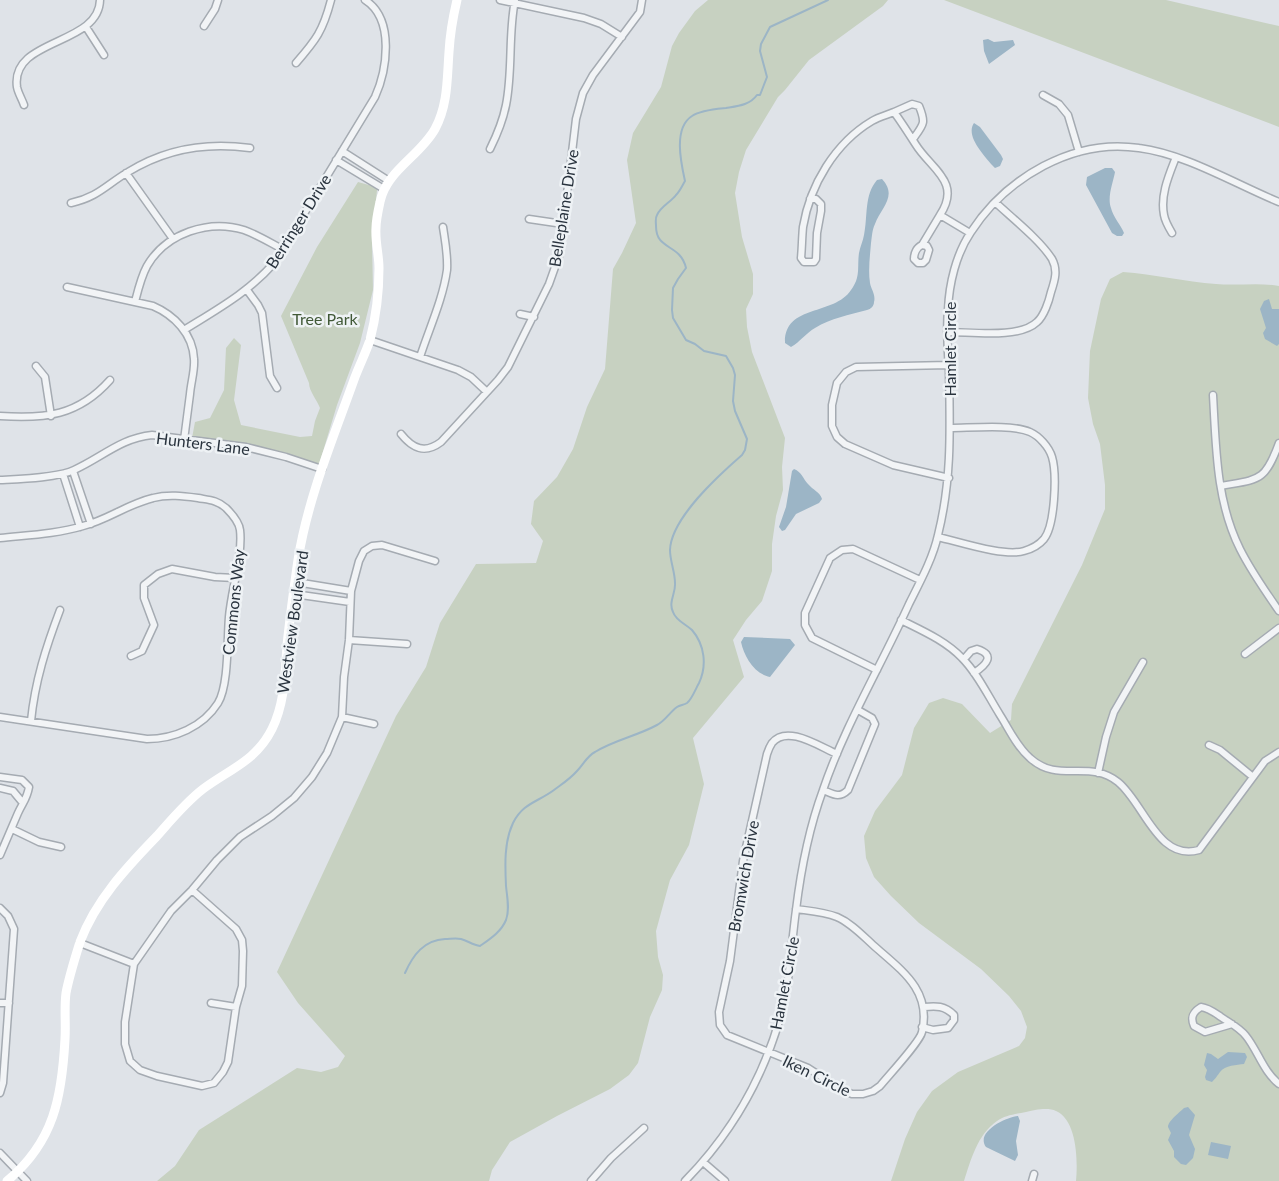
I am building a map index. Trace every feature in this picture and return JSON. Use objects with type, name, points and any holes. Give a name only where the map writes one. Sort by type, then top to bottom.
[{"type":"street","points":[[24,105],[17,78],[20,68],[25,61],[54,43],[86,27],[100,8],[100,0]]},
{"type":"street","points":[[204,26],[215,9],[218,0]]},
{"type":"street","points":[[296,63],[316,40],[326,21],[331,0]]},
{"type":"street","name":"Westview Boulevard","points":[[7,1181],[33,1155],[56,1111],[62,1078],[66,995],[80,943],[94,913],[129,864],[182,808],[204,788],[240,766],[259,748],[271,732],[277,718],[285,686],[298,558],[322,469],[370,340],[378,296],[379,264],[376,229],[384,189],[389,181],[420,149],[434,130],[441,114],[448,91],[449,48],[452,18],[457,0]]},
{"type":"street","points":[[500,0],[515,1],[584,18],[601,24],[622,37]]},
{"type":"street","name":"Belleplaine Drive","points":[[401,434],[408,442],[418,448],[433,448],[441,442],[508,367],[556,269],[560,252],[576,119],[583,92],[593,75],[640,12],[642,0]]},
{"type":"street","name":"Berringer Drive","points":[[184,330],[247,290],[270,268],[375,97],[384,70],[385,40],[381,21],[370,1]]},
{"type":"street","points":[[490,149],[497,136],[506,106],[509,81],[510,37],[515,1]]},
{"type":"street","points":[[86,27],[104,55]]},
{"type":"street","points":[[1043,95],[1059,104],[1068,115],[1079,152]]},
{"type":"street","points":[[810,199],[816,199],[821,204],[821,212],[817,233],[816,259],[814,262],[804,262],[801,258],[803,230],[810,199],[824,170],[843,144],[872,121],[912,104],[918,106],[924,119],[923,125],[913,139]]},
{"type":"street","points":[[894,112],[916,145],[944,180],[948,191],[947,206],[922,245]]},
{"type":"street","points":[[71,203],[98,194],[143,163],[181,150],[201,146],[226,145],[250,148]]},
{"type":"street","name":"Hamlet Circle","points":[[685,1181],[704,1162],[725,1135],[759,1077],[782,1006],[790,968],[796,909],[805,855],[823,790],[837,754],[920,580],[938,537],[949,478],[950,428],[947,313],[956,264],[970,233],[995,202],[1032,172],[1062,157],[1100,147],[1138,147],[1176,157],[1279,202]]},
{"type":"street","points":[[342,151],[389,181]]},
{"type":"street","points":[[1172,234],[1164,217],[1163,202],[1167,181],[1176,157]]},
{"type":"street","points":[[336,160],[384,189]]},
{"type":"street","points":[[126,173],[173,240]]},
{"type":"street","points":[[948,332],[1007,332],[1026,330],[1039,321],[1050,298],[1057,273],[1053,261],[1046,250],[995,202]]},
{"type":"street","points":[[940,216],[970,233]]},
{"type":"street","points":[[529,219],[563,224]]},
{"type":"street","points":[[135,302],[139,283],[148,265],[160,250],[184,234],[206,227],[226,227],[260,236],[282,249]]},
{"type":"street","points":[[420,357],[443,290],[447,270],[447,253],[443,227]]},
{"type":"street","points":[[803,230],[817,233]]},
{"type":"street","points":[[67,287],[135,302],[164,311],[184,330],[190,340],[194,360],[184,440]]},
{"type":"street","points":[[247,290],[262,313],[270,376],[277,388]]},
{"type":"street","points":[[520,314],[534,317]]},
{"type":"street","points":[[370,340],[458,370],[471,377],[487,392]]},
{"type":"street","points":[[949,365],[856,367],[846,372],[837,383],[832,412],[832,426],[837,437],[846,444],[893,465],[949,478]]},
{"type":"street","points":[[36,366],[45,377],[51,416]]},
{"type":"street","points":[[0,416],[23,418],[51,416],[70,410],[98,393],[110,380]]},
{"type":"street","points":[[1213,395],[1218,476],[1228,519],[1240,549],[1279,611]]},
{"type":"street","points":[[938,537],[1008,553],[1024,551],[1036,546],[1044,539],[1050,525],[1053,506],[1054,476],[1052,456],[1044,442],[1032,432],[1019,428],[950,428]]},
{"type":"street","name":"Hunters Lane","points":[[0,480],[63,474],[73,471],[124,442],[138,436],[152,435],[246,447],[286,457],[322,469]]},
{"type":"street","points":[[1221,486],[1250,481],[1260,477],[1268,470],[1279,443]]},
{"type":"street","points":[[73,471],[91,524]]},
{"type":"street","points":[[63,474],[80,527]]},
{"type":"street","name":"Commons Way","points":[[0,538],[52,533],[80,527],[154,497],[181,495],[214,500],[234,517],[240,529],[229,617],[226,674],[220,700],[211,713],[201,722],[175,735],[159,739],[146,739],[0,716]]},
{"type":"street","points":[[192,890],[236,929],[242,940],[242,986],[236,1007],[228,1062],[214,1083],[202,1086],[157,1076],[140,1070],[130,1061],[126,1044],[125,1022],[134,964],[171,911],[192,890],[217,860],[240,837],[272,816],[294,798],[312,777],[327,753],[342,717],[351,591],[359,561],[364,551],[372,546],[382,545],[435,561]]},
{"type":"street","points":[[878,670],[812,638],[806,626],[806,613],[830,558],[842,550],[853,549],[920,580]]},
{"type":"street","points":[[131,656],[142,651],[154,625],[144,598],[144,584],[158,574],[172,569],[235,578]]},
{"type":"street","points":[[296,582],[351,591]]},
{"type":"street","points":[[294,594],[350,602]]},
{"type":"street","points":[[31,721],[34,690],[48,640],[60,610]]},
{"type":"street","points":[[901,620],[929,633],[964,659],[1028,757],[1042,767],[1056,772],[1084,770],[1098,773],[1118,782],[1165,843],[1182,852],[1199,850],[1265,761],[1279,752]]},
{"type":"street","points":[[1245,654],[1279,628]]},
{"type":"street","points":[[349,640],[407,644]]},
{"type":"street","points":[[964,659],[971,651],[976,649],[987,654],[988,659],[986,663],[974,672]]},
{"type":"street","points":[[1098,773],[1114,712],[1143,662]]},
{"type":"street","points":[[823,790],[838,796],[848,790],[875,724],[872,718],[858,710]]},
{"type":"street","points":[[342,717],[374,724]]},
{"type":"street","name":"Bromwich Drive","points":[[768,1052],[727,1035],[720,1025],[719,1012],[730,961],[743,861],[767,754],[772,743],[782,736],[795,735],[837,754]]},
{"type":"street","points":[[1209,745],[1220,750],[1253,777]]},
{"type":"street","points":[[0,776],[22,780],[29,787],[28,798],[23,803],[0,855]]},
{"type":"street","points":[[0,788],[13,792],[23,803]]},
{"type":"street","points":[[12,829],[39,842],[61,847]]},
{"type":"street","points":[[0,908],[8,916],[14,929],[3,1083],[0,1093]]},
{"type":"street","name":"Iken Circle","points":[[768,1052],[808,1068],[842,1090],[852,1094],[863,1094],[873,1091],[880,1086],[922,1034],[923,1007],[916,986],[906,973],[851,926],[837,918],[821,913],[796,909]]},
{"type":"street","points":[[80,943],[134,964]]},
{"type":"street","points":[[0,1003],[8,1003]]},
{"type":"street","points":[[211,1003],[236,1007]]},
{"type":"street","points":[[922,1027],[933,1030],[948,1028],[954,1020],[954,1015],[945,1007],[923,1007]]},
{"type":"street","points":[[1232,1024],[1204,1032],[1194,1026],[1192,1014],[1201,1007],[1206,1008],[1232,1024],[1246,1034],[1269,1075],[1279,1084]]},
{"type":"street","points":[[590,1181],[611,1158],[644,1128]]},
{"type":"street","points":[[0,1153],[28,1181]]},
{"type":"street","points":[[704,1162],[725,1181]]},
{"type":"street","points":[[1032,1181],[1034,1174]]},
{"type":"green space","points":[[708,0],[888,0],[883,6],[809,60],[778,97],[746,150],[739,172],[735,193],[742,237],[753,274],[753,294],[746,309],[747,327],[752,352],[785,438],[782,467],[783,490],[776,516],[772,544],[772,571],[762,601],[746,620],[733,640],[744,677],[693,738],[704,784],[689,845],[670,880],[656,931],[658,957],[663,975],[662,990],[650,1017],[638,1063],[629,1075],[610,1089],[510,1142],[492,1170],[489,1181],[157,1181],[175,1166],[199,1130],[297,1068],[321,1072],[338,1067],[345,1056],[298,1003],[277,972],[396,716],[426,667],[440,623],[476,564],[536,563],[543,541],[531,524],[534,501],[557,477],[573,449],[587,407],[605,369],[613,269],[636,223],[627,160],[633,133],[661,87],[672,46],[679,33],[695,11]]},
{"type":"green space","points":[[944,0],[1166,0],[1279,26],[1279,127]]},
{"type":"green space","name":"Tree Park","points":[[358,182],[376,187],[377,190],[372,243],[373,290],[360,343],[337,405],[318,468],[303,461],[257,447],[192,438],[195,422],[210,418],[224,390],[226,348],[234,338],[241,345],[234,400],[241,425],[300,437],[312,436],[320,408],[310,389],[281,316],[317,247]]},
{"type":"green space","points":[[1123,272],[1204,283],[1279,286],[1279,1181],[1076,1181],[1077,1163],[1072,1132],[1063,1116],[1056,1111],[1045,1109],[1007,1116],[990,1127],[984,1133],[976,1148],[964,1181],[891,1181],[905,1139],[917,1112],[932,1091],[958,1072],[1019,1046],[1025,1038],[1027,1027],[1021,1011],[1009,996],[981,969],[919,923],[874,877],[866,858],[864,836],[875,811],[902,775],[914,728],[929,703],[943,698],[962,704],[990,733],[1011,720],[1012,704],[1082,565],[1105,509],[1105,485],[1100,444],[1093,424],[1088,398],[1090,351],[1101,299],[1110,279]]},
{"type":"water","points":[[988,39],[994,42],[1013,40],[1015,45],[989,64],[984,51],[983,40]]},
{"type":"water","points":[[974,123],[980,127],[1001,155],[1003,159],[1000,166],[995,168],[977,145],[972,134]]},
{"type":"water","points":[[1105,168],[1112,168],[1115,172],[1110,204],[1113,215],[1124,233],[1122,236],[1112,233],[1086,185],[1087,177]]},
{"type":"water","points":[[882,179],[887,185],[888,196],[872,234],[869,273],[874,297],[873,306],[868,310],[840,317],[821,325],[791,347],[785,343],[787,331],[793,322],[801,316],[833,304],[843,298],[854,285],[864,235],[868,199],[877,180]]},
{"type":"water","points":[[1269,299],[1272,309],[1279,309],[1279,344],[1277,346],[1265,339],[1263,333],[1266,328],[1260,309],[1264,301]]},
{"type":"water","points":[[794,469],[801,474],[822,499],[819,503],[796,514],[785,530],[782,531],[779,527],[786,507],[792,471]]},
{"type":"water","points":[[744,637],[790,639],[795,645],[770,677],[759,672],[751,664],[741,642]]},
{"type":"water","points":[[1228,1052],[1245,1053],[1247,1057],[1244,1064],[1225,1068],[1212,1082],[1206,1080],[1207,1070],[1204,1065],[1207,1053],[1218,1059]]},
{"type":"water","points":[[1188,1107],[1195,1115],[1189,1135],[1195,1149],[1193,1158],[1186,1165],[1181,1164],[1174,1157],[1174,1151],[1168,1140],[1171,1133],[1168,1127],[1174,1117],[1184,1108]]},
{"type":"water","points":[[1018,1116],[1020,1121],[1016,1141],[1018,1155],[1015,1161],[986,1147],[984,1141],[988,1131],[993,1126],[1006,1119]]},
{"type":"water","points":[[1211,1142],[1231,1146],[1228,1159],[1208,1155]]},
{"type":"waterway","points":[[405,973],[420,950],[431,942],[459,939],[480,946],[498,932],[506,920],[508,907],[506,878],[508,838],[513,823],[521,811],[569,779],[592,754],[610,744],[660,723],[677,707],[689,701],[699,683],[704,663],[700,642],[692,630],[676,618],[672,608],[675,587],[670,550],[672,538],[678,524],[687,511],[709,485],[742,455],[747,439],[735,411],[733,401],[735,375],[726,356],[704,351],[686,340],[673,318],[673,288],[686,268],[679,254],[660,240],[657,234],[656,218],[661,209],[671,200],[685,181],[680,137],[686,121],[700,112],[743,104],[760,95],[767,77],[760,51],[761,44],[770,27],[828,0]]}]
